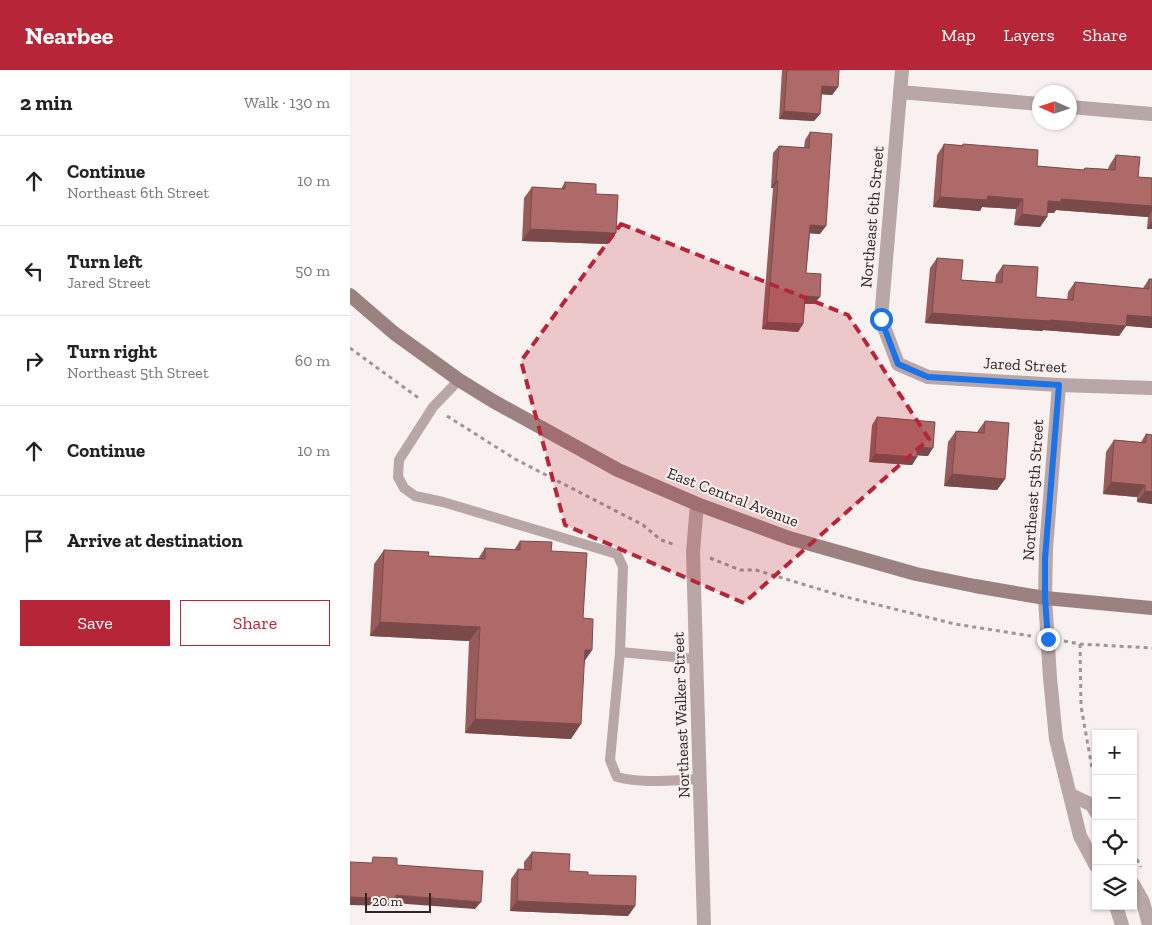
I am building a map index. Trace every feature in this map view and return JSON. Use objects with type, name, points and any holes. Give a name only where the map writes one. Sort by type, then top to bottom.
[{"type":"main road","name":"East Central Avenue","points":[[350,295],[394,333],[459,380],[493,401],[618,470],[697,504],[789,538],[916,574],[1045,598],[1152,608]]},
{"type":"street","name":"Northeast 6th Street","points":[[898,364],[881,319],[902,70]]},
{"type":"street","points":[[900,92],[1032,103]]},
{"type":"street","points":[[1077,108],[1152,114]]},
{"type":"street","name":"Jared Street","points":[[898,364],[928,377],[1059,385],[1152,388]]},
{"type":"street","name":"Northeast 5th Street","points":[[1059,385],[1046,549],[1045,598],[1050,678],[1056,739],[1080,836],[1095,865]]},
{"type":"street","name":"Northeast Walker Street","points":[[697,504],[693,552],[704,925]]},
{"type":"street","points":[[1071,795],[1092,805]]},
{"type":"street","points":[[1137,891],[1143,902],[1149,925]]},
{"type":"street","points":[[1117,910],[1122,925]]},
{"type":"lane","points":[[459,380],[433,407],[399,460],[398,477],[404,488],[415,496],[443,502],[617,554],[624,567],[620,652],[610,760],[617,777],[628,780],[700,779]]},
{"type":"lane","points":[[620,652],[696,659]]},
{"type":"path","points":[[1080,644],[1081,706],[1092,768]]},
{"type":"highlighted area","points":[[621,224],[848,315],[929,439],[744,603],[565,525],[521,361]]},
{"type":"building","points":[[787,70],[839,70],[838,87],[822,86],[820,114],[784,111]]},
{"type":"building","points":[[810,132],[832,134],[826,226],[810,225],[806,273],[821,274],[820,297],[805,296],[803,324],[767,322],[779,146],[809,148]]},
{"type":"building","points":[[944,144],[1038,150],[1037,166],[1084,170],[1085,168],[1115,170],[1116,155],[1140,157],[1138,177],[1152,178],[1152,206],[1061,199],[1061,202],[1048,201],[1047,217],[1022,214],[1023,199],[988,196],[987,200],[940,197]]},
{"type":"building","points":[[565,182],[596,184],[596,194],[618,195],[616,233],[530,229],[532,187],[565,189]]},
{"type":"building","points":[[937,258],[963,260],[961,280],[1002,283],[1003,265],[1038,267],[1036,297],[1073,300],[1075,282],[1149,289],[1149,279],[1152,279],[1152,317],[1127,315],[1126,326],[932,313]]},
{"type":"building","points":[[877,417],[935,422],[933,448],[917,447],[917,457],[875,454]]},
{"type":"building","points":[[985,421],[1009,423],[1005,479],[952,474],[956,431],[984,433]]},
{"type":"building","points":[[1146,434],[1152,435],[1152,492],[1145,491],[1145,485],[1111,482],[1114,440],[1146,443]]},
{"type":"building","points":[[520,541],[552,542],[551,551],[587,553],[583,618],[593,619],[592,650],[585,650],[581,724],[475,719],[480,627],[380,622],[384,550],[429,552],[428,556],[485,559],[485,548],[520,550]]},
{"type":"building","points":[[532,852],[570,854],[569,871],[588,872],[588,875],[636,876],[635,906],[517,901],[518,869],[531,870]]},
{"type":"building","points":[[373,857],[397,858],[397,865],[483,871],[481,902],[396,895],[396,899],[350,897],[350,862],[372,863]]},
{"type":"route","points":[[881,319],[898,364],[928,377],[1059,385],[1045,559],[1048,639]]}]
